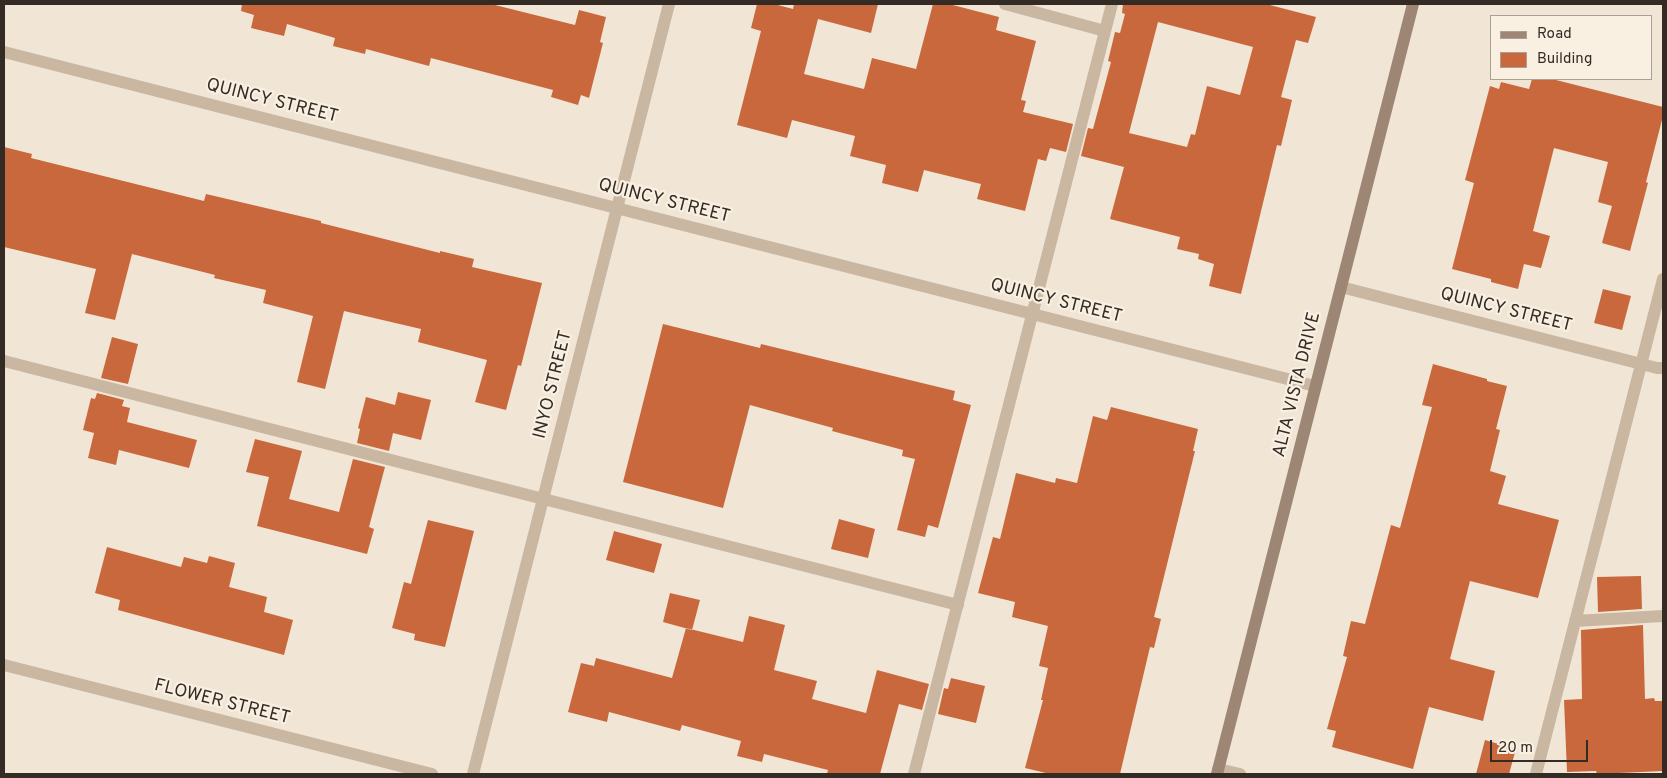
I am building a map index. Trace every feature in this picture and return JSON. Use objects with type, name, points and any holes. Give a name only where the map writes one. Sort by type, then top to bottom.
[{"type":"street","name":"INYO STREET","points":[[472,774],[669,4]]},
{"type":"street","points":[[1005,4],[1105,31]]},
{"type":"street","points":[[914,774],[1112,4]]},
{"type":"street","name":"ALTA VISTA DRIVE","points":[[1217,771],[1413,4]]},
{"type":"street","name":"QUINCY STREET","points":[[4,52],[1316,386]]},
{"type":"street","points":[[1536,774],[1663,279]]},
{"type":"street","name":"QUINCY STREET","points":[[1341,287],[1663,368]]},
{"type":"street","points":[[4,361],[958,605]]},
{"type":"street","points":[[1575,621],[1663,616]]},
{"type":"street","name":"FLOWER STREET","points":[[4,665],[432,774]]},
{"type":"street","points":[[1217,771],[1240,774]]},
{"type":"building","points":[[242,4],[491,4],[575,25],[579,10],[606,17],[600,42],[603,43],[589,98],[581,95],[578,105],[551,97],[553,90],[431,58],[429,66],[366,49],[365,54],[333,46],[335,38],[287,24],[284,36],[251,28],[254,15],[241,11]]},
{"type":"building","points":[[757,4],[774,4],[793,9],[794,4],[878,4],[871,33],[818,19],[804,74],[864,89],[872,58],[916,69],[933,4],[949,4],[999,17],[996,30],[1036,41],[1021,100],[1026,101],[1023,112],[1073,124],[1066,152],[1050,148],[1046,161],[1038,159],[1025,211],[977,199],[981,184],[924,170],[918,192],[882,183],[886,165],[850,156],[855,136],[792,120],[787,138],[737,125],[761,31],[751,28]]},
{"type":"building","points":[[1123,4],[1266,4],[1316,17],[1308,43],[1296,40],[1281,97],[1292,100],[1281,146],[1277,145],[1241,294],[1209,286],[1214,264],[1198,259],[1199,254],[1177,249],[1180,237],[1110,219],[1124,167],[1081,156],[1088,128],[1093,129],[1111,62],[1108,61],[1115,32],[1120,33],[1125,14],[1122,13]],"holes":[[[1158,22],[1253,47],[1240,95],[1207,86],[1195,135],[1191,134],[1187,147],[1129,133]]]},
{"type":"building","points":[[1532,80],[1556,80],[1663,107],[1663,116],[1630,251],[1602,243],[1612,206],[1598,202],[1608,162],[1554,148],[1533,231],[1550,236],[1541,268],[1524,264],[1518,289],[1491,282],[1491,279],[1452,269],[1474,183],[1465,180],[1490,86],[1499,89],[1501,82],[1529,89]]},
{"type":"building","points":[[4,147],[32,154],[31,158],[204,201],[206,194],[321,221],[321,223],[440,253],[440,251],[474,259],[472,267],[542,283],[521,366],[518,365],[506,410],[475,402],[487,360],[418,342],[421,329],[344,311],[325,389],[297,382],[313,316],[263,303],[266,290],[214,278],[215,275],[132,254],[115,320],[85,313],[96,269],[4,247]]},
{"type":"building","points":[[1603,289],[1631,296],[1622,330],[1594,323]]},
{"type":"building","points":[[663,324],[760,348],[761,344],[955,391],[953,400],[971,405],[938,528],[928,525],[925,537],[897,530],[915,459],[902,456],[903,450],[832,431],[833,428],[750,405],[723,508],[623,482]]},
{"type":"building","points":[[112,337],[138,344],[128,384],[101,378]]},
{"type":"building","points":[[1433,364],[1507,386],[1496,429],[1500,430],[1490,471],[1506,476],[1498,504],[1559,520],[1538,598],[1470,581],[1450,659],[1495,671],[1483,721],[1429,707],[1413,769],[1332,747],[1336,731],[1327,729],[1347,657],[1343,656],[1351,621],[1365,624],[1391,525],[1400,528],[1432,407],[1422,405]]},
{"type":"building","points":[[398,392],[431,400],[421,440],[393,433],[389,451],[357,443],[360,429],[358,428],[366,397],[395,405]]},
{"type":"building","points":[[97,393],[124,400],[122,406],[130,408],[127,422],[197,440],[189,468],[119,450],[116,465],[88,458],[94,433],[83,430],[91,398],[95,399]]},
{"type":"building","points":[[1111,407],[1198,429],[1193,451],[1195,451],[1154,617],[1161,619],[1154,648],[1150,647],[1120,774],[1050,774],[1025,768],[1043,700],[1041,700],[1048,668],[1039,666],[1048,626],[1012,617],[1015,602],[978,593],[993,537],[1000,539],[1016,473],[1055,483],[1056,478],[1077,483],[1093,416],[1107,420]]},
{"type":"building","points":[[255,439],[302,451],[289,499],[339,512],[353,459],[385,467],[369,527],[374,529],[367,554],[257,526],[269,477],[246,472]]},
{"type":"building","points":[[839,519],[875,529],[868,558],[831,549]]},
{"type":"building","points":[[428,520],[474,531],[445,647],[414,640],[415,634],[392,628],[404,582],[411,584]]},
{"type":"building","points":[[614,531],[662,544],[654,573],[606,560]]},
{"type":"building","points":[[107,547],[181,567],[184,557],[207,563],[209,556],[235,563],[229,587],[267,597],[264,612],[293,620],[284,655],[118,610],[120,600],[95,593]]},
{"type":"building","points":[[1641,576],[1642,609],[1598,612],[1597,577]]},
{"type":"building","points":[[670,593],[700,600],[692,630],[663,622]]},
{"type":"building","points":[[749,616],[785,625],[774,670],[817,681],[812,699],[866,713],[877,670],[929,684],[922,710],[899,704],[880,774],[827,774],[828,770],[764,754],[762,762],[737,756],[741,741],[682,725],[680,731],[609,712],[607,722],[568,712],[581,663],[594,666],[596,658],[672,678],[686,628],[743,642]]},
{"type":"building","points":[[1643,625],[1645,699],[1654,698],[1655,701],[1663,701],[1663,771],[1597,774],[1596,771],[1567,772],[1564,700],[1582,699],[1581,630]]},
{"type":"building","points":[[951,678],[985,686],[976,723],[938,714],[944,688],[948,689]]},
{"type":"building","points":[[1485,740],[1516,749],[1509,774],[1476,774]]}]
